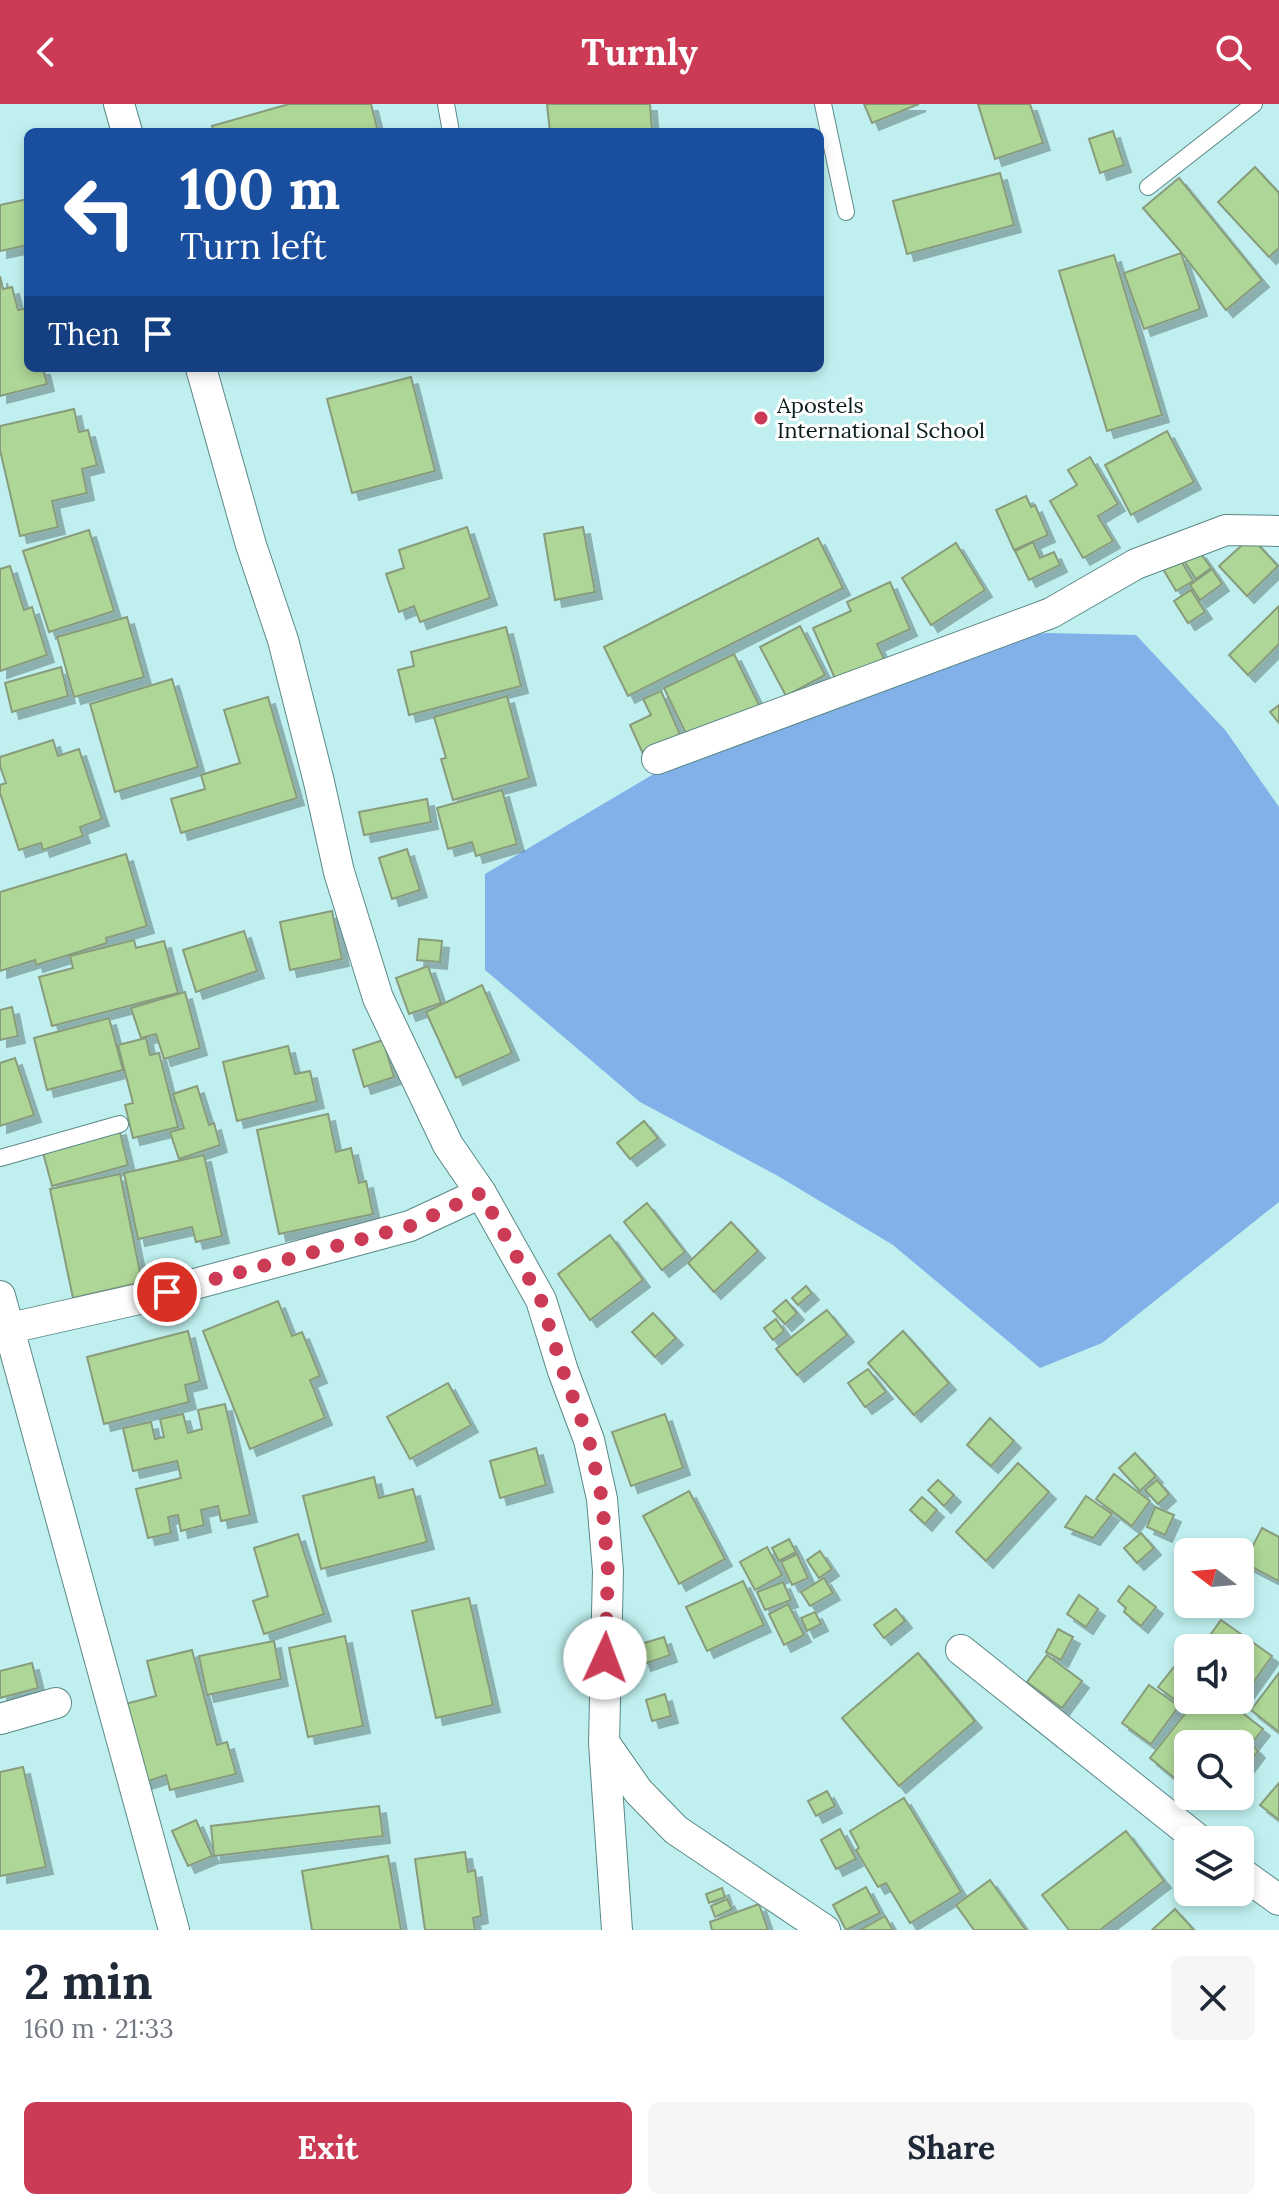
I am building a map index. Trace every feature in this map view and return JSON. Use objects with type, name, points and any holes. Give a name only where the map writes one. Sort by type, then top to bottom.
[{"type":"street","points":[[119,104],[126,128]]},
{"type":"street","points":[[202,372],[251,545],[283,640],[339,872],[378,998],[448,1145],[481,1193],[541,1300],[589,1440],[602,1499],[608,1571],[604,1743],[617,1930]]},
{"type":"street","points":[[657,759],[1051,613],[1136,564],[1226,530],[1279,531]]},
{"type":"street","points":[[10,1328],[139,1299],[410,1226],[481,1193]]},
{"type":"street","points":[[0,1296],[174,1930]]},
{"type":"street","points":[[961,1650],[1181,1826]]},
{"type":"street","points":[[0,1719],[56,1703]]},
{"type":"street","points":[[604,1743],[638,1791],[676,1830],[825,1930]]},
{"type":"street","points":[[1254,1882],[1279,1900]]},
{"type":"lane","points":[[446,104],[450,128]]},
{"type":"lane","points":[[823,104],[846,212]]},
{"type":"lane","points":[[1148,187],[1254,104]]},
{"type":"lane","points":[[0,1158],[120,1124]]},
{"type":"water","points":[[1046,633],[1136,635],[1226,731],[1279,807],[1279,1202],[1102,1343],[1040,1368],[893,1245],[778,1176],[640,1102],[485,970],[485,874],[696,749],[965,644]]},
{"type":"building","points":[[289,104],[371,104],[377,128],[213,128]]},
{"type":"building","points":[[547,104],[650,104],[652,128],[550,128]]},
{"type":"building","points":[[864,104],[919,104],[872,123]]},
{"type":"building","points":[[978,104],[1030,104],[1043,143],[995,159]]},
{"type":"building","points":[[1113,131],[1124,165],[1100,173],[1089,139]]},
{"type":"building","points":[[1255,167],[1279,193],[1279,248],[1269,257],[1218,202]]},
{"type":"building","points":[[1000,173],[1014,225],[907,254],[893,201]]},
{"type":"building","points":[[1179,178],[1262,280],[1226,310],[1143,208]]},
{"type":"building","points":[[24,200],[24,246],[0,251],[0,205]]},
{"type":"building","points":[[1181,253],[1200,309],[1144,329],[1124,273]]},
{"type":"building","points":[[1114,255],[1162,415],[1107,431],[1059,271]]},
{"type":"building","points":[[0,276],[3,289],[12,287],[18,310],[24,309],[24,372],[44,372],[47,384],[0,396]]},
{"type":"building","points":[[411,377],[435,471],[352,493],[327,399]]},
{"type":"building","points":[[74,409],[79,432],[88,430],[97,465],[82,469],[87,493],[52,501],[58,527],[20,536],[0,450],[0,426]]},
{"type":"building","points":[[1167,431],[1194,482],[1131,515],[1105,465]]},
{"type":"building","points":[[1090,457],[1118,504],[1098,516],[1113,541],[1083,558],[1050,501],[1077,485],[1068,470]]},
{"type":"building","points":[[1026,496],[1031,507],[1035,505],[1048,535],[1014,550],[996,510]]},
{"type":"building","points":[[467,527],[490,598],[420,622],[414,606],[399,612],[386,574],[404,568],[399,550]]},
{"type":"building","points":[[583,527],[595,592],[555,600],[544,534]]},
{"type":"building","points":[[89,530],[114,611],[49,632],[23,551]]},
{"type":"building","points":[[1251,537],[1278,566],[1247,596],[1219,566]]},
{"type":"building","points":[[818,538],[843,588],[628,696],[604,647]]},
{"type":"building","points":[[1033,542],[1040,558],[1054,552],[1060,565],[1029,580],[1015,551]]},
{"type":"building","points":[[956,543],[985,590],[931,625],[902,578]]},
{"type":"building","points":[[1199,551],[1211,568],[1196,579],[1184,561]]},
{"type":"building","points":[[1180,559],[1193,581],[1176,591],[1163,569]]},
{"type":"building","points":[[10,566],[24,610],[32,607],[47,655],[0,671],[0,569]]},
{"type":"building","points":[[1212,569],[1222,584],[1200,600],[1190,585]]},
{"type":"building","points":[[890,582],[910,629],[877,644],[884,659],[836,681],[813,628],[851,611],[847,602]]},
{"type":"building","points":[[1191,590],[1205,612],[1188,623],[1174,601]]},
{"type":"building","points":[[1279,606],[1279,644],[1248,675],[1229,655]]},
{"type":"building","points":[[127,617],[144,677],[74,697],[57,637]]},
{"type":"building","points":[[800,626],[825,675],[786,696],[760,647]]},
{"type":"building","points":[[506,627],[521,686],[409,715],[398,670],[414,666],[411,652]]},
{"type":"building","points":[[734,654],[760,707],[690,742],[664,688]]},
{"type":"building","points":[[61,667],[68,696],[12,712],[5,683]]},
{"type":"building","points":[[172,679],[198,767],[115,792],[90,704]]},
{"type":"building","points":[[661,691],[682,739],[644,756],[630,725],[651,715],[643,699]]},
{"type":"building","points":[[507,696],[529,778],[453,800],[441,759],[446,758],[434,717]]},
{"type":"building","points":[[268,697],[297,798],[181,833],[171,799],[205,789],[201,775],[240,763],[224,710]]},
{"type":"building","points":[[1279,705],[1279,723],[1270,712]]},
{"type":"building","points":[[53,740],[58,756],[79,749],[102,819],[80,827],[83,836],[43,850],[41,843],[19,850],[0,793],[0,785],[6,783],[0,757]]},
{"type":"building","points":[[502,790],[517,844],[476,856],[472,842],[448,849],[437,808]]},
{"type":"building","points":[[427,799],[431,822],[364,835],[359,812]]},
{"type":"building","points":[[407,849],[420,890],[392,899],[379,858]]},
{"type":"building","points":[[126,854],[147,926],[106,938],[107,943],[36,965],[35,960],[0,971],[0,892]]},
{"type":"building","points":[[332,911],[342,959],[290,970],[280,922]]},
{"type":"building","points":[[244,931],[257,971],[196,992],[183,950]]},
{"type":"building","points":[[419,939],[442,941],[440,962],[417,960]]},
{"type":"building","points":[[134,940],[136,948],[164,941],[178,993],[52,1026],[39,977],[73,968],[70,956]]},
{"type":"building","points":[[428,966],[441,1003],[409,1014],[396,978]]},
{"type":"building","points":[[482,985],[512,1053],[456,1078],[426,1012]]},
{"type":"building","points":[[185,992],[200,1048],[164,1059],[156,1034],[141,1038],[131,1008]]},
{"type":"building","points":[[12,1007],[18,1036],[0,1040],[0,1010]]},
{"type":"building","points":[[109,1018],[123,1070],[47,1090],[34,1038]]},
{"type":"building","points":[[146,1038],[150,1055],[159,1053],[178,1127],[133,1138],[125,1105],[133,1103],[118,1045]]},
{"type":"building","points":[[383,1040],[394,1077],[364,1087],[353,1050]]},
{"type":"building","points":[[288,1046],[295,1074],[310,1071],[317,1101],[237,1121],[223,1062]]},
{"type":"building","points":[[15,1058],[34,1115],[0,1126],[0,1063]]},
{"type":"building","points":[[197,1086],[209,1125],[214,1123],[220,1145],[179,1159],[170,1132],[184,1128],[173,1094]]},
{"type":"building","points":[[328,1114],[336,1152],[351,1148],[359,1183],[366,1181],[373,1214],[279,1234],[257,1130]]},
{"type":"building","points":[[644,1121],[658,1138],[630,1159],[617,1143]]},
{"type":"building","points":[[119,1128],[128,1165],[52,1186],[42,1149]]},
{"type":"building","points":[[204,1155],[222,1236],[196,1242],[192,1227],[138,1239],[124,1173]]},
{"type":"building","points":[[120,1174],[142,1282],[73,1298],[50,1189]]},
{"type":"building","points":[[647,1203],[685,1252],[662,1270],[624,1222]]},
{"type":"building","points":[[731,1222],[758,1251],[714,1292],[688,1263]]},
{"type":"building","points":[[610,1235],[643,1280],[590,1320],[558,1274]]},
{"type":"building","points":[[806,1286],[812,1293],[798,1305],[792,1298]]},
{"type":"building","points":[[786,1300],[797,1313],[785,1324],[773,1311]]},
{"type":"building","points":[[278,1301],[292,1336],[302,1332],[320,1376],[310,1380],[325,1418],[250,1449],[203,1331]]},
{"type":"building","points":[[827,1310],[847,1335],[797,1375],[776,1349]]},
{"type":"building","points":[[653,1313],[676,1338],[655,1357],[632,1332]]},
{"type":"building","points":[[776,1319],[784,1331],[773,1340],[764,1328]]},
{"type":"building","points":[[188,1331],[200,1381],[185,1385],[189,1402],[104,1424],[87,1357]]},
{"type":"building","points":[[903,1331],[949,1383],[914,1415],[868,1363]]},
{"type":"building","points":[[868,1369],[886,1392],[865,1407],[848,1383]]},
{"type":"building","points":[[448,1383],[471,1425],[410,1459],[387,1417]]},
{"type":"building","points":[[225,1404],[250,1515],[221,1521],[218,1506],[201,1510],[204,1525],[181,1531],[178,1515],[168,1517],[171,1533],[148,1538],[136,1489],[181,1478],[177,1461],[133,1471],[123,1428],[151,1422],[155,1439],[164,1437],[160,1419],[183,1414],[188,1433],[202,1429],[198,1410]]},
{"type":"building","points":[[665,1414],[683,1468],[631,1486],[612,1432]]},
{"type":"building","points":[[990,1418],[1014,1441],[991,1466],[967,1445]]},
{"type":"building","points":[[536,1448],[546,1485],[500,1498],[490,1461]]},
{"type":"building","points":[[1135,1453],[1156,1476],[1140,1491],[1119,1468]]},
{"type":"building","points":[[1018,1463],[1049,1492],[986,1561],[956,1532]]},
{"type":"building","points":[[1114,1474],[1150,1501],[1132,1526],[1096,1499]]},
{"type":"building","points":[[374,1477],[379,1498],[413,1489],[427,1542],[321,1569],[303,1496]]},
{"type":"building","points":[[938,1480],[954,1495],[944,1506],[928,1490]]},
{"type":"building","points":[[1157,1480],[1169,1494],[1158,1504],[1145,1490]]},
{"type":"building","points":[[689,1491],[725,1559],[679,1584],[643,1516]]},
{"type":"building","points":[[1086,1496],[1112,1514],[1093,1538],[1065,1527]]},
{"type":"building","points":[[922,1497],[937,1510],[925,1524],[910,1510]]},
{"type":"building","points":[[1155,1507],[1174,1515],[1165,1535],[1147,1527]]},
{"type":"building","points":[[1262,1528],[1279,1537],[1279,1581],[1254,1568],[1254,1544]]},
{"type":"building","points":[[1141,1533],[1154,1548],[1137,1563],[1124,1548]]},
{"type":"building","points":[[298,1534],[324,1614],[264,1634],[253,1601],[268,1596],[254,1548]]},
{"type":"building","points":[[789,1539],[796,1552],[779,1561],[772,1548]]},
{"type":"building","points":[[767,1547],[782,1575],[755,1590],[740,1562]]},
{"type":"building","points":[[820,1551],[832,1569],[819,1578],[807,1560]]},
{"type":"building","points":[[797,1554],[808,1578],[792,1585],[781,1562]]},
{"type":"building","points":[[824,1578],[833,1593],[810,1606],[801,1592]]},
{"type":"building","points":[[743,1581],[764,1625],[707,1651],[686,1607]]},
{"type":"building","points":[[783,1582],[791,1600],[765,1610],[757,1592]]},
{"type":"building","points":[[1129,1586],[1156,1607],[1141,1626],[1124,1612],[1126,1608],[1118,1601]]},
{"type":"building","points":[[1079,1595],[1098,1609],[1086,1627],[1067,1614]]},
{"type":"building","points":[[469,1598],[493,1705],[436,1718],[412,1611]]},
{"type":"building","points":[[788,1604],[804,1635],[784,1645],[769,1614]]},
{"type":"building","points":[[896,1609],[905,1621],[884,1638],[874,1625]]},
{"type":"building","points":[[815,1612],[821,1624],[807,1631],[801,1618]]},
{"type":"building","points":[[1221,1620],[1241,1634],[1211,1634]]},
{"type":"building","points":[[1058,1629],[1073,1637],[1061,1660],[1046,1652]]},
{"type":"building","points":[[345,1636],[363,1726],[308,1737],[289,1648]]},
{"type":"building","points":[[664,1637],[670,1655],[644,1664],[638,1645]]},
{"type":"building","points":[[274,1641],[281,1679],[207,1695],[199,1656]]},
{"type":"building","points":[[1254,1643],[1272,1656],[1254,1681]]},
{"type":"building","points":[[192,1650],[217,1745],[227,1742],[236,1774],[170,1790],[166,1775],[145,1782],[125,1704],[156,1696],[147,1661]]},
{"type":"building","points":[[918,1653],[975,1721],[899,1786],[842,1718]]},
{"type":"building","points":[[1047,1655],[1082,1681],[1062,1708],[1027,1682]]},
{"type":"building","points":[[32,1663],[38,1688],[0,1698],[0,1671]]},
{"type":"building","points":[[1174,1667],[1174,1699],[1158,1687]]},
{"type":"building","points":[[1279,1673],[1279,1732],[1254,1712],[1254,1706]]},
{"type":"building","points":[[1149,1685],[1174,1702],[1174,1713],[1151,1744],[1122,1723]]},
{"type":"building","points":[[665,1694],[671,1716],[652,1721],[646,1700]]},
{"type":"building","points":[[1185,1714],[1244,1714],[1263,1729],[1254,1740],[1254,1730],[1174,1730],[1174,1778],[1150,1758]]},
{"type":"building","points":[[23,1767],[46,1867],[0,1876],[0,1772]]},
{"type":"building","points":[[1279,1783],[1279,1820],[1260,1805]]},
{"type":"building","points":[[827,1791],[835,1806],[816,1816],[808,1801]]},
{"type":"building","points":[[904,1798],[961,1892],[910,1923],[886,1883],[878,1887],[856,1850],[859,1848],[850,1831]]},
{"type":"building","points":[[379,1806],[383,1836],[214,1856],[211,1826]]},
{"type":"building","points":[[196,1820],[212,1856],[188,1866],[172,1831]]},
{"type":"building","points":[[840,1829],[856,1859],[836,1869],[821,1840]]},
{"type":"building","points":[[1126,1831],[1164,1881],[1100,1930],[1069,1930],[1042,1895]]},
{"type":"building","points":[[465,1852],[468,1872],[475,1870],[481,1916],[473,1918],[475,1930],[425,1930],[415,1859]]},
{"type":"building","points":[[388,1856],[401,1930],[312,1930],[302,1871]]},
{"type":"building","points":[[990,1880],[1026,1930],[974,1930],[956,1905]]},
{"type":"building","points":[[866,1887],[880,1913],[846,1930],[833,1905]]},
{"type":"building","points":[[722,1888],[725,1897],[709,1903],[706,1894]]},
{"type":"building","points":[[727,1899],[732,1909],[715,1917],[711,1906]]},
{"type":"building","points":[[759,1904],[768,1930],[712,1930],[710,1922]]},
{"type":"building","points":[[1175,1909],[1194,1930],[1152,1930]]},
{"type":"building","points":[[885,1916],[893,1930],[860,1930]]},
{"type":"place","name":"Apostels International School","points":[[761,418]]},
{"type":"route","points":[[167,1292],[410,1226],[481,1193],[541,1300],[589,1440],[602,1499],[608,1571],[605,1658]]}]
